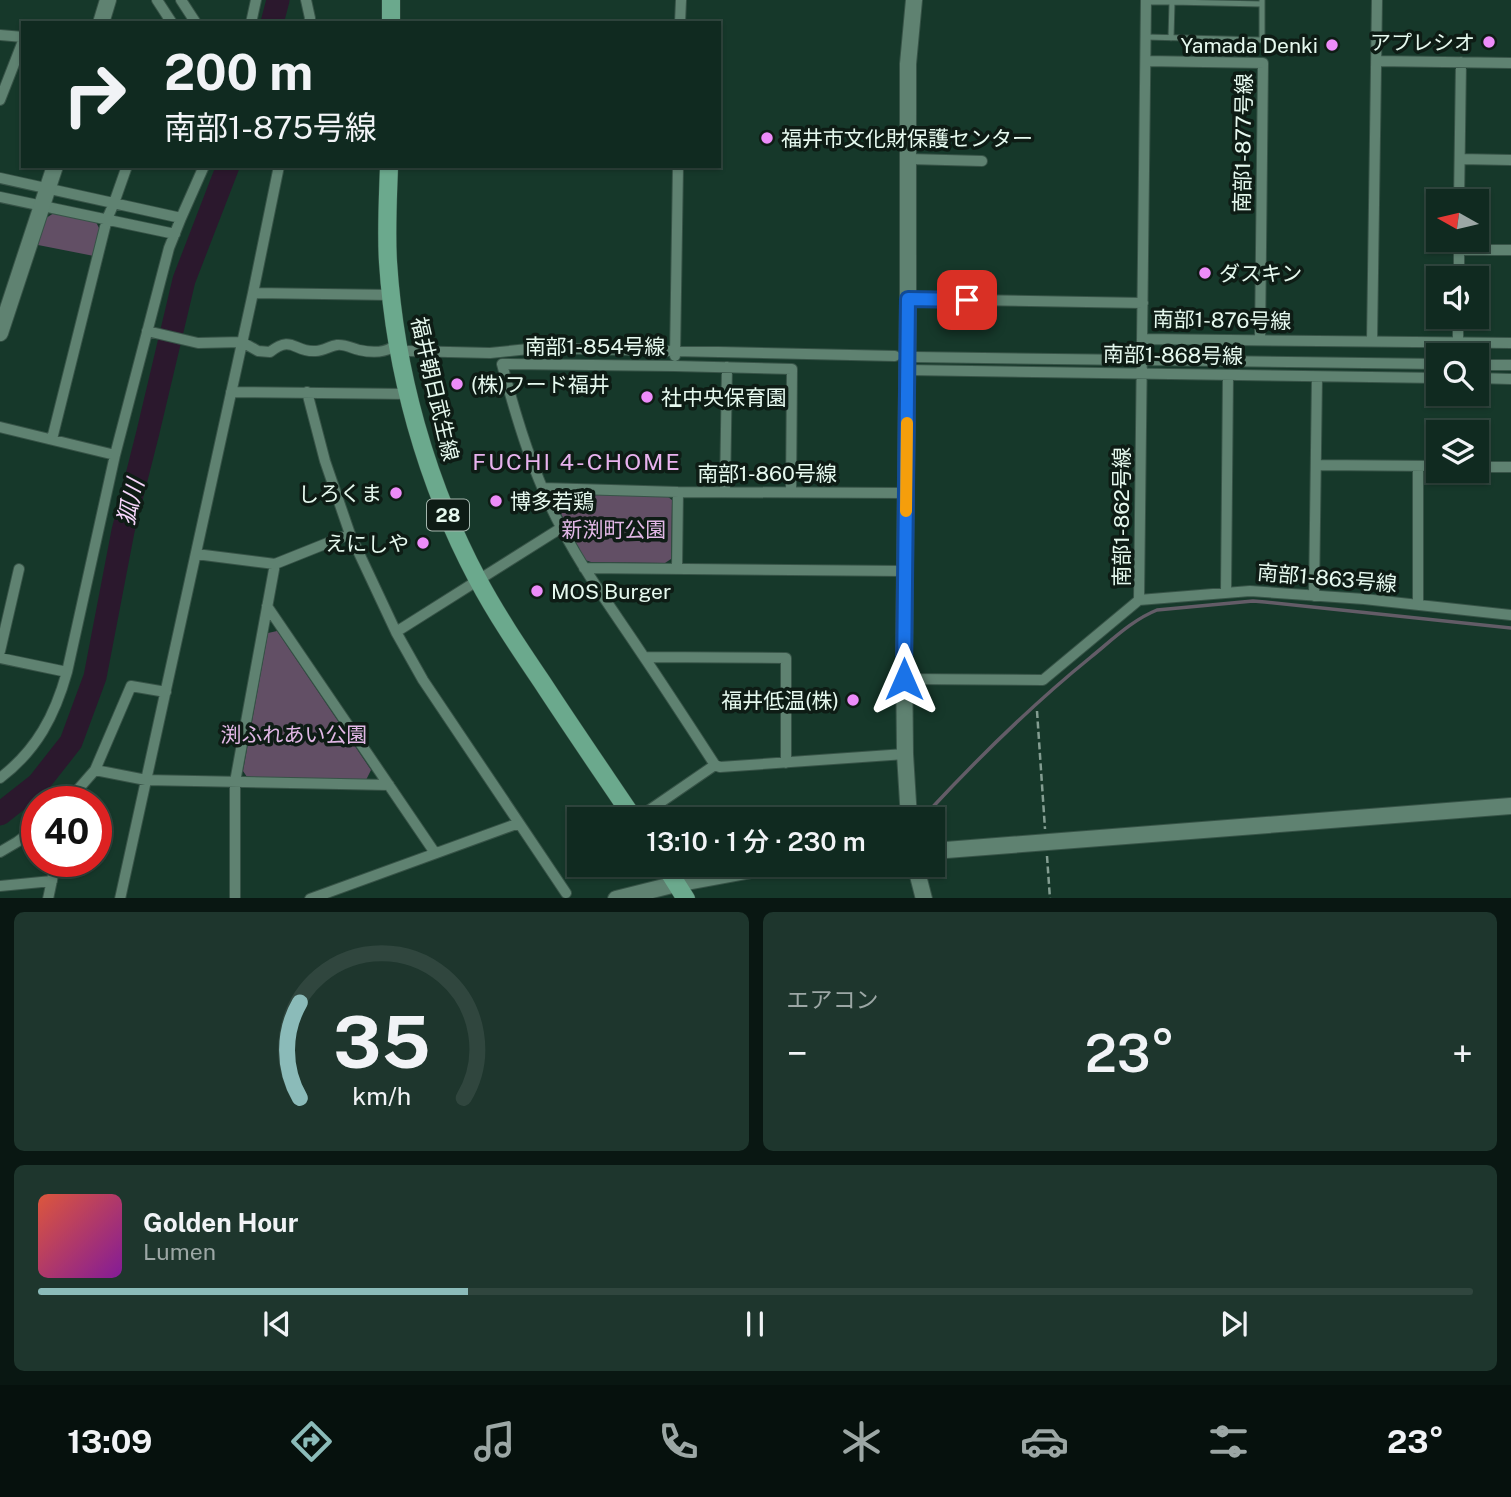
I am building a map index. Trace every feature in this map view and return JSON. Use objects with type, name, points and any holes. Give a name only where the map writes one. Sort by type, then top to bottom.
[{"type":"main road","points":[[391,0],[391,21]]},
{"type":"main road","name":"福井朝日武生線","points":[[389,168],[388,262],[399,349],[431,473],[477,580],[501,620],[633,807]]},
{"type":"street","points":[[102,21],[108,0]]},
{"type":"street","points":[[157,0],[172,21]]},
{"type":"street","points":[[174,21],[181,0]]},
{"type":"street","points":[[181,0],[195,21]]},
{"type":"street","points":[[251,21],[256,0]]},
{"type":"street","points":[[306,0],[310,21]]},
{"type":"street","points":[[680,21],[681,0]]},
{"type":"street","points":[[908,807],[904,679],[906,493],[911,364],[908,299],[908,64],[914,0]]},
{"type":"street","points":[[1372,342],[1377,0]]},
{"type":"street","name":"南部1-876号線","points":[[1146,1],[1142,339],[1511,343]]},
{"type":"street","points":[[0,35],[21,39]]},
{"type":"street","points":[[0,100],[21,44]]},
{"type":"street","name":"南部1-877号線","points":[[1146,61],[1264,63],[1260,340]]},
{"type":"street","points":[[1376,61],[1511,63]]},
{"type":"street","points":[[1459,189],[1461,62]]},
{"type":"street","points":[[909,159],[982,162]]},
{"type":"street","points":[[1460,159],[1511,160]]},
{"type":"street","points":[[0,332],[54,168]]},
{"type":"street","points":[[52,439],[107,219],[126,168]]},
{"type":"street","points":[[0,778],[34,746],[59,701],[68,672],[115,455],[150,332],[169,248],[204,168]]},
{"type":"street","points":[[120,898],[279,168]]},
{"type":"street","points":[[674,366],[678,168]]},
{"type":"street","points":[[0,178],[181,218]]},
{"type":"street","points":[[0,197],[174,234]]},
{"type":"street","points":[[1489,248],[1511,250]]},
{"type":"street","points":[[253,293],[392,295]]},
{"type":"street","points":[[908,299],[1143,303]]},
{"type":"street","points":[[1458,329],[1458,342]]},
{"type":"street","points":[[150,332],[198,342],[242,342],[258,351],[270,352],[281,344],[317,351],[339,345],[384,352],[391,348]]},
{"type":"street","name":"南部1-862号線","points":[[904,679],[1043,680],[1139,600],[1142,339]]},
{"type":"street","points":[[408,351],[490,353],[538,348],[895,356]]},
{"type":"street","points":[[911,364],[1140,360],[1426,364]]},
{"type":"street","name":"南部1-854号線","points":[[715,765],[584,568],[561,528],[523,438],[502,364],[792,369],[790,492]]},
{"type":"street","name":"南部1-868号線","points":[[911,364],[1228,376],[1426,378]]},
{"type":"street","points":[[1489,365],[1511,365]]},
{"type":"street","points":[[725,491],[727,367]]},
{"type":"street","points":[[1226,592],[1228,376]]},
{"type":"street","points":[[1314,596],[1317,377]]},
{"type":"street","points":[[1489,378],[1511,379]]},
{"type":"street","points":[[231,392],[409,394]]},
{"type":"street","points":[[307,392],[325,461],[350,534],[396,632],[423,680],[566,892]]},
{"type":"street","points":[[0,427],[115,455]]},
{"type":"street","points":[[1317,465],[1426,466]]},
{"type":"street","points":[[1418,466],[1418,605]]},
{"type":"street","points":[[1489,467],[1511,467]]},
{"type":"street","name":"南部1-860号線","points":[[543,488],[678,492],[906,493]]},
{"type":"street","points":[[677,569],[678,492]]},
{"type":"street","points":[[396,632],[561,528]]},
{"type":"street","points":[[196,554],[275,564],[350,534]]},
{"type":"street","points":[[235,898],[235,782],[275,564]]},
{"type":"street","points":[[584,568],[905,571]]},
{"type":"street","points":[[0,651],[19,569]]},
{"type":"street","name":"南部1-863号線","points":[[1139,600],[1250,590],[1511,615]]},
{"type":"street","points":[[267,606],[435,853]]},
{"type":"street","points":[[645,657],[786,658],[786,763]]},
{"type":"street","points":[[0,658],[68,672]]},
{"type":"street","points":[[81,786],[95,770],[131,686],[166,692]]},
{"type":"street","points":[[652,807],[715,765],[720,767],[905,754]]},
{"type":"street","points":[[95,770],[146,780],[389,785]]},
{"type":"street","points":[[945,850],[1511,806]]},
{"type":"street","points":[[310,898],[519,823]]},
{"type":"street","points":[[0,852],[21,839]]},
{"type":"street","points":[[48,898],[53,877]]},
{"type":"street","points":[[616,898],[681,891],[731,877]]},
{"type":"street","points":[[918,877],[924,898]]},
{"type":"street","points":[[0,886],[52,881]]},
{"type":"lane","points":[[1146,1],[1262,2],[1262,40],[1146,37]]},
{"type":"lane","points":[[1171,38],[1172,2]]},
{"type":"path","points":[[1037,711],[1050,898]]},
{"type":"green space","points":[[54,213],[96,222],[100,230],[94,256],[38,245],[46,218]]},
{"type":"green space","name":"新渕町公園","points":[[561,494],[667,496],[672,500],[671,559],[665,563],[585,560],[555,502]]},
{"type":"green space","name":"渕ふれあい公園","points":[[277,631],[371,770],[366,780],[247,777],[243,771],[268,633]]},
{"type":"waterway","name":"狐川","points":[[273,21],[278,0]]},
{"type":"waterway","name":"狐川","points":[[0,814],[38,784],[71,742],[95,677],[123,531],[184,280],[227,168]]},
{"type":"waterway","points":[[933,807],[1048,693],[1122,631],[1157,610],[1253,601],[1511,628]]},
{"type":"slow traffic","points":[[906,511],[907,423]]},
{"type":"place","name":"アプレシオ","points":[[1489,42]]},
{"type":"place","name":"Yamada Denki","points":[[1332,45]]},
{"type":"place","name":"福井市文化財保護センター","points":[[767,138]]},
{"type":"place","name":"ダスキン","points":[[1205,273]]},
{"type":"place","name":"(株)フード福井","points":[[457,384]]},
{"type":"place","name":"社中央保育園","points":[[647,397]]},
{"type":"place","name":"しろくま","points":[[396,493]]},
{"type":"place","name":"博多若鶏","points":[[496,501]]},
{"type":"place","name":"えにしや","points":[[423,543]]},
{"type":"place","name":"MOS Burger","points":[[537,591]]},
{"type":"place","name":"福井低温(株)","points":[[853,700]]},
{"type":"district","name":"FUCHI 4-CHOME","points":[[577,461]]},
{"type":"route","points":[[904,679],[908,299],[967,300]]}]
